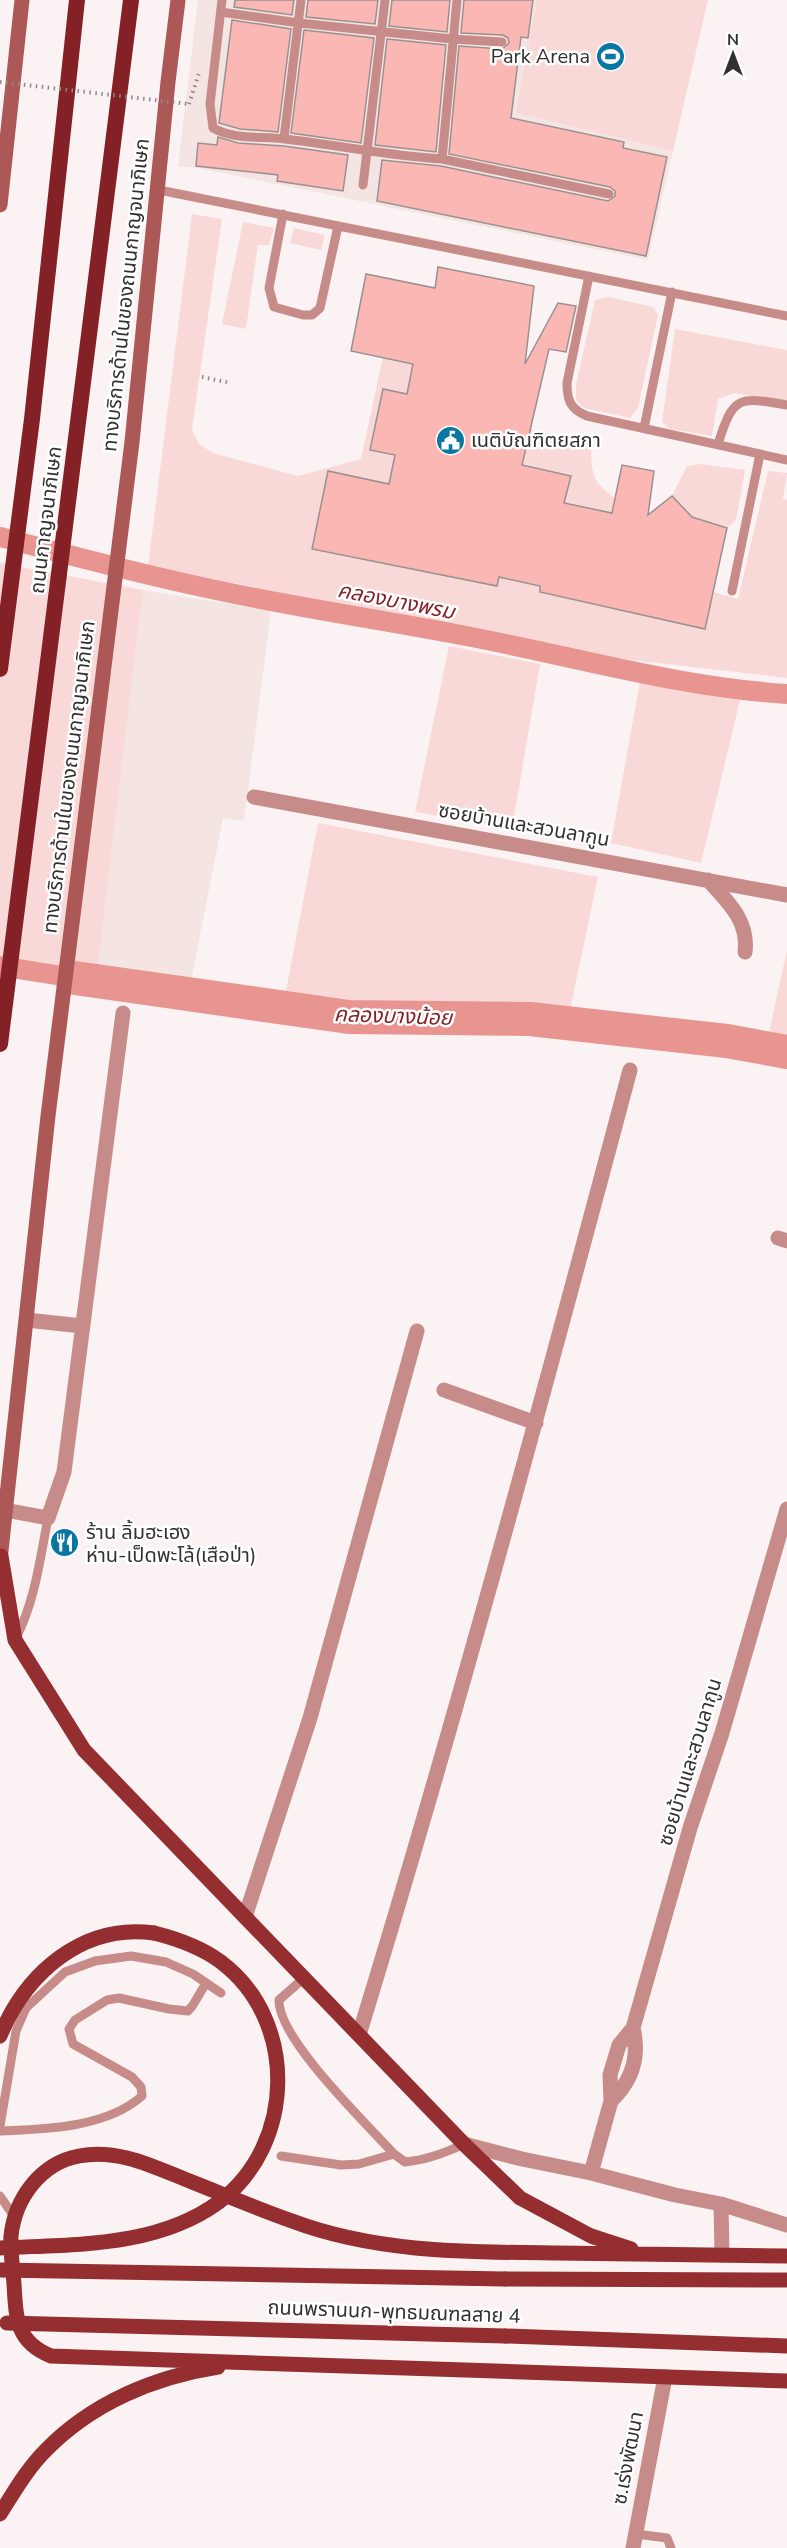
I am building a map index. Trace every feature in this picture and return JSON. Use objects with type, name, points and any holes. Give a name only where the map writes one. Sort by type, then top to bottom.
[{"type":"highway","name":"ถนนกาญจนาภิเษก","points":[[0,669],[32,419],[77,0]]},
{"type":"highway","name":"ถนนกาญจนาภิเษก","points":[[0,1044],[131,0]]},
{"type":"main road","points":[[0,205],[22,0]]},
{"type":"main road","name":"ทางบริการด้านในของถนนกาญจนาภิเษก","points":[[0,1558],[48,1116],[132,442],[178,0]]},
{"type":"main road","points":[[0,1558],[15,1640],[84,1750],[464,2144],[520,2198],[591,2236],[628,2249],[669,2255]]},
{"type":"main road","points":[[0,2036],[20,1997],[39,1974],[58,1958],[77,1946],[100,1937],[139,1931],[154,1933],[199,1948],[220,1961],[251,1993],[262,2010],[276,2046],[279,2084],[276,2107],[262,2150],[250,2169],[219,2201],[175,2225],[142,2236],[108,2242],[0,2248]]},
{"type":"main road","points":[[787,2256],[432,2250],[371,2242],[294,2222],[140,2161],[108,2154],[78,2156],[52,2166],[30,2187],[20,2201],[11,2236],[17,2315],[23,2335],[30,2346],[38,2351],[65,2358],[250,2362],[787,2381]]},
{"type":"main road","name":"ถนนพรานนก-พุทธมณฑลสาย 4","points":[[0,2270],[505,2279],[787,2280]]},
{"type":"main road","name":"ถนนพรานนก-พุทธมณฑลสาย 4","points":[[0,2322],[787,2346]]},
{"type":"main road","points":[[0,2514],[21,2480],[46,2449],[80,2422],[115,2399],[148,2383],[180,2373],[250,2362]]},
{"type":"street","name":"ซอยบ้านและสวนลากูน","points":[[254,797],[787,895]]},
{"type":"street","points":[[708,880],[732,906],[743,926],[747,938],[745,952]]},
{"type":"street","points":[[5,1510],[48,1518],[64,1472],[123,1013]]},
{"type":"street","points":[[359,2035],[536,1423],[630,1070]]},
{"type":"street","points":[[27,1320],[82,1326]]},
{"type":"street","points":[[245,1917],[310,1718],[417,1331]]},
{"type":"street","points":[[444,1390],[536,1423]]},
{"type":"street","name":"ซอยบ้านและสวนลากูน","points":[[591,2173],[611,2101],[627,2082],[637,2053],[633,2028],[690,1828],[722,1733],[787,1509]]},
{"type":"street","points":[[464,2144],[721,2204],[787,2225]]},
{"type":"street","points":[[721,2204],[722,2255]]},
{"type":"street","name":"ซ.เร่งพัฒนา","points":[[634,2541],[665,2377]]},
{"type":"lane","points":[[222,0],[210,104],[213,128],[226,135],[284,138],[367,151],[442,159],[609,194]]},
{"type":"lane","points":[[284,138],[301,0]]},
{"type":"lane","points":[[363,185],[385,0]]},
{"type":"lane","points":[[442,159],[457,0]]},
{"type":"lane","points":[[221,12],[299,23],[502,42]]},
{"type":"lane","points":[[159,190],[787,316]]},
{"type":"lane","points":[[283,214],[269,296],[274,307],[303,315],[312,315],[320,308],[338,226]]},
{"type":"lane","points":[[589,276],[567,383],[567,398],[576,411],[587,416],[787,460]]},
{"type":"lane","points":[[644,428],[672,292]]},
{"type":"lane","points":[[718,444],[727,416],[733,406],[744,401],[787,405]]},
{"type":"lane","points":[[732,591],[760,454]]},
{"type":"lane","points":[[15,1640],[25,1621],[48,1518]]},
{"type":"lane","points":[[0,2126],[16,2031],[26,2008],[65,1972],[95,1961],[131,1956],[166,1962],[221,1993]]},
{"type":"lane","points":[[304,1978],[279,2000],[279,2009],[284,2022],[310,2061],[394,2154],[405,2162],[420,2161],[464,2144]]},
{"type":"lane","points":[[0,2131],[43,2129],[89,2120],[133,2104],[142,2096],[141,2087],[132,2077],[73,2044],[69,2029],[75,2020],[106,2000],[119,1998],[188,2011],[206,1983]]},
{"type":"lane","points":[[281,2156],[341,2165],[359,2164],[394,2154]]},
{"type":"lane","points":[[0,2196],[15,2218]]},
{"type":"lane","points":[[634,2541],[667,2538],[671,2548]]},
{"type":"path","points":[[0,82],[189,104],[200,68]]},
{"type":"path","points":[[202,377],[231,383]]},
{"type":"shaded area","points":[[198,0],[537,0],[517,113],[673,151],[648,260],[198,168],[178,166]]},
{"type":"shaded area","name":"Park Arena","points":[[537,0],[708,0],[673,151],[516,113]]},
{"type":"shaded area","points":[[192,214],[222,219],[192,429],[198,443],[213,453],[298,476],[361,459],[387,338],[434,346],[402,505],[738,599],[768,471],[787,473],[783,499],[787,500],[787,678],[597,656],[148,566]]},
{"type":"shaded area","points":[[243,222],[274,228],[269,245],[258,245],[246,329],[222,324]]},
{"type":"shaded area","points":[[294,228],[325,235],[321,250],[290,243]]},
{"type":"shaded area","points":[[609,297],[653,307],[658,315],[638,408],[630,418],[584,408],[576,400],[576,385],[595,300]]},
{"type":"shaded area","points":[[675,329],[787,350],[787,403],[735,393],[718,399],[712,436],[670,429],[662,422]]},
{"type":"shaded area","points":[[530,429],[591,444],[594,475],[601,486],[615,498],[612,513],[564,503],[570,476],[522,465]]},
{"type":"shaded area","points":[[700,464],[745,470],[736,520],[727,528],[692,517],[672,496],[687,466]]},
{"type":"shaded area","points":[[0,563],[143,590],[97,974],[0,959]]},
{"type":"shaded area","points":[[143,590],[271,611],[244,821],[223,818],[190,986],[97,974]]},
{"type":"shaded area","points":[[449,646],[540,664],[512,829],[415,812]]},
{"type":"shaded area","points":[[640,681],[741,696],[701,863],[611,843]]},
{"type":"shaded area","points":[[318,823],[598,877],[569,1015],[346,1010],[284,1001]]},
{"type":"shaded area","points":[[787,950],[787,1043],[767,1042]]},
{"type":"building","points":[[235,0],[294,0],[292,15],[234,7]]},
{"type":"building","points":[[308,0],[378,0],[375,24],[306,17]]},
{"type":"building","points":[[392,0],[450,0],[447,32],[389,26]]},
{"type":"building","points":[[464,0],[533,0],[528,38],[521,37],[511,118],[624,142],[623,148],[667,157],[646,256],[377,201],[382,160],[441,166],[608,201],[615,196],[615,191],[610,187],[449,154],[459,46],[502,49],[509,43],[508,38],[503,35],[461,33]]},
{"type":"building","points":[[232,20],[291,29],[278,132],[240,129],[219,123]]},
{"type":"building","points":[[304,30],[374,38],[361,143],[291,133]]},
{"type":"building","points":[[387,39],[446,45],[436,152],[375,145]]},
{"type":"building","points":[[218,137],[238,143],[284,146],[348,155],[343,191],[277,181],[278,175],[196,166],[198,143],[217,145]]},
{"type":"building","name":"เนติบัณฑิตยสภา","points":[[438,267],[534,286],[525,364],[558,303],[576,306],[566,352],[549,349],[522,465],[571,476],[564,503],[612,513],[622,465],[654,471],[648,515],[672,496],[692,517],[727,528],[705,629],[540,592],[540,586],[499,577],[497,586],[312,549],[328,471],[389,484],[395,455],[370,450],[383,389],[407,394],[413,364],[351,351],[366,274],[435,288]]},
{"type":"waterway","name":"คลองบางพรม","points":[[0,537],[135,572],[247,596],[466,636],[665,678],[787,694]]},
{"type":"waterway","name":"คลองบางน้อย","points":[[0,966],[75,978]]},
{"type":"waterway","name":"คลองบางน้อย","points":[[75,978],[349,1017],[530,1019],[727,1041],[787,1052]]},
{"type":"place","name":"Park Arena","points":[[611,56]]},
{"type":"place","name":"เนติบัณฑิตยสภา","points":[[450,440]]},
{"type":"place","name":"ร้าน ลิ้มฮะเฮง ห่าน-เป็ดพะโล้(เสือป่า)","points":[[65,1543]]}]
